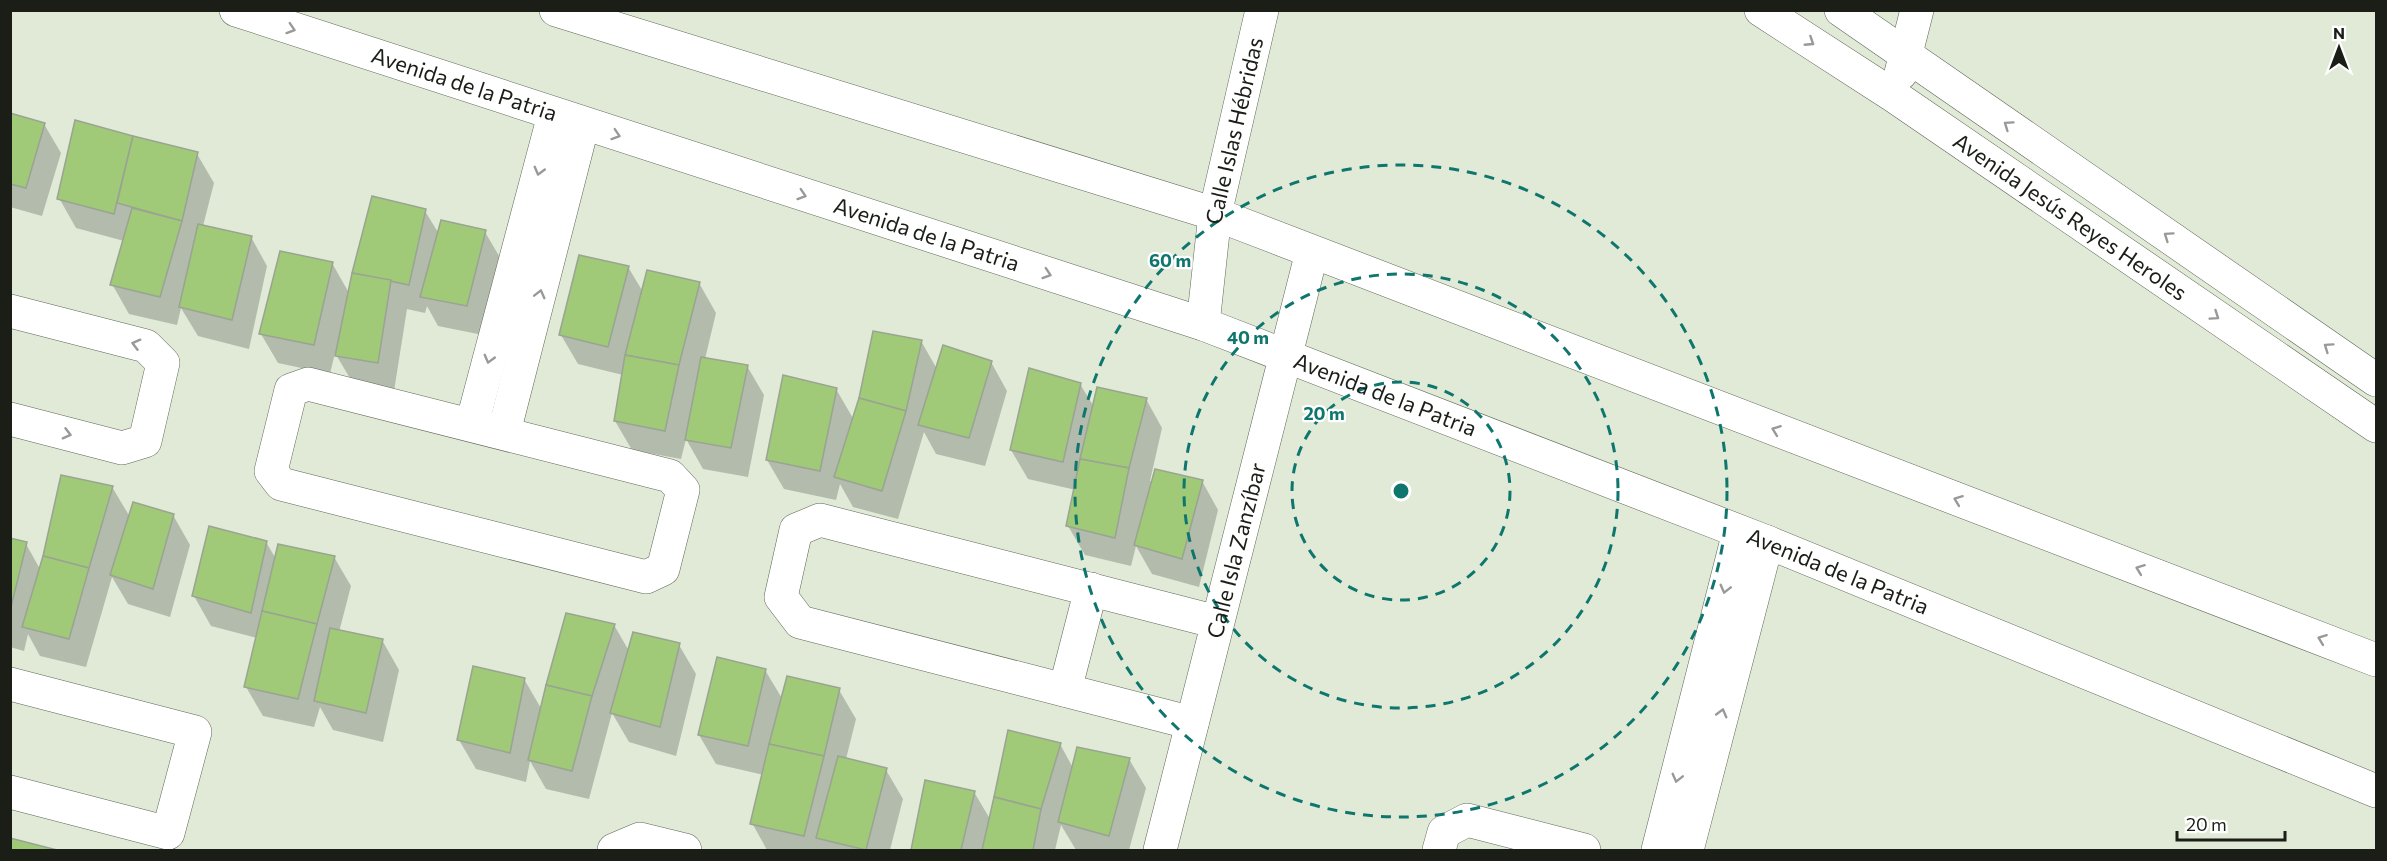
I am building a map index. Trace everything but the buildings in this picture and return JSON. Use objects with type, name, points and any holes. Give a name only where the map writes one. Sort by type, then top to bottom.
[{"type":"street","name":"Avenida de la Patria","points":[[236,10],[1203,324],[1753,537],[2376,791]]},
{"type":"street","name":"Calle Islas Hébridas","points":[[1203,324],[1215,214],[1262,10]]},
{"type":"street","name":"Avenida Jesús Reyes Heroles","points":[[1761,10],[1894,96],[2376,426]]},
{"type":"street","name":"Avenida Jesús Reyes Heroles","points":[[1841,10],[2376,381]]},
{"type":"street","points":[[1894,96],[1917,10]]},
{"type":"street","points":[[567,12],[1215,214],[2376,660]]},
{"type":"street","points":[[472,424],[569,119]]},
{"type":"street","points":[[504,432],[569,119]]},
{"type":"street","name":"Calle Isla Zanzíbar","points":[[1160,850],[1312,252]]},
{"type":"street","points":[[10,311],[146,346],[163,363],[145,441],[122,448],[10,419]]},
{"type":"street","points":[[308,384],[504,432],[670,476],[683,490],[663,569],[646,577],[282,484],[271,471],[291,390],[308,384]]},
{"type":"street","points":[[1192,723],[800,622],[781,597],[796,530],[820,520],[1217,622]]},
{"type":"street","points":[[1658,850],[1753,537]]},
{"type":"street","points":[[1687,850],[1753,537]]},
{"type":"street","points":[[1065,690],[1091,589]]},
{"type":"street","points":[[10,684],[195,732],[168,833],[10,792]]},
{"type":"street","points":[[1439,850],[1444,832],[1467,820],[1584,850]]},
{"type":"street","points":[[614,850],[640,839],[685,850]]}]
